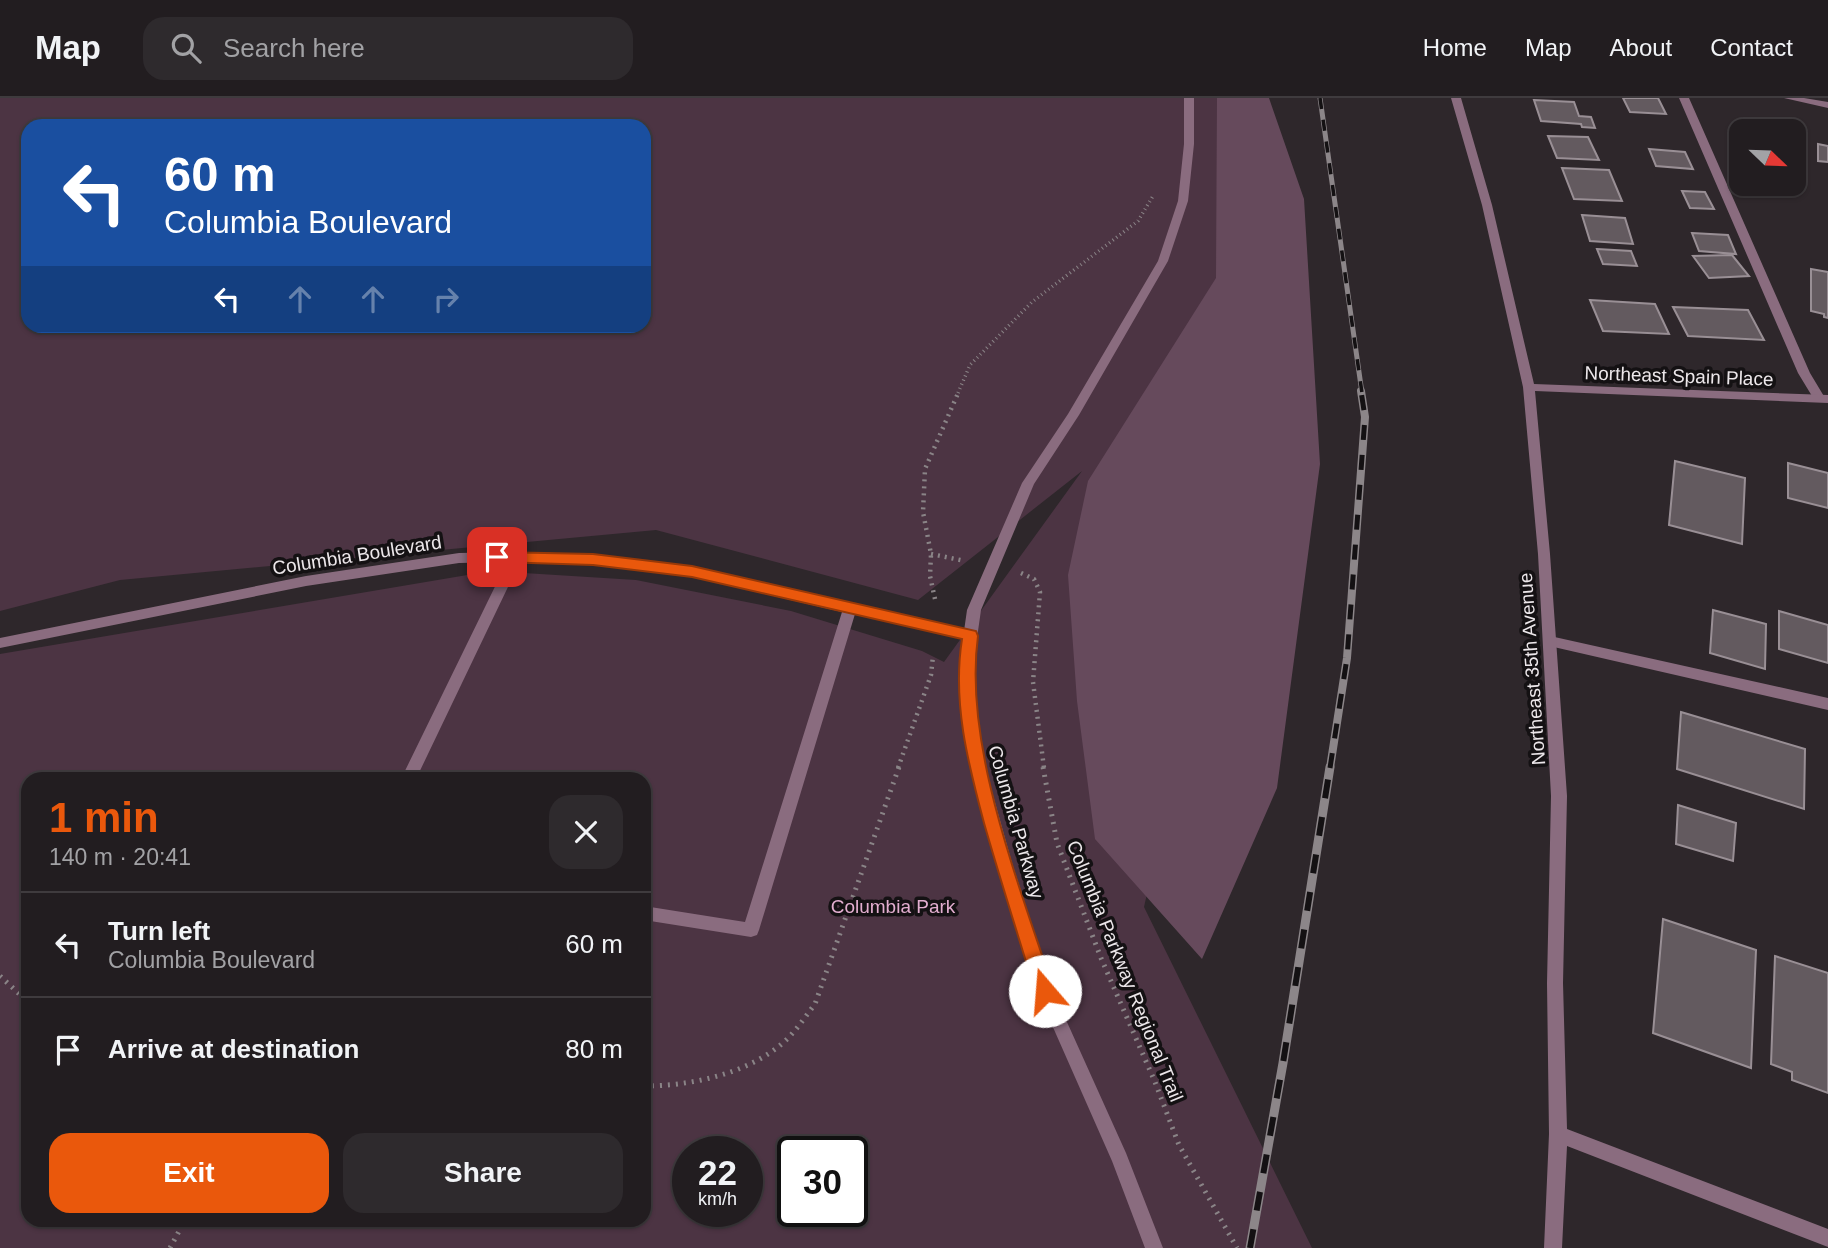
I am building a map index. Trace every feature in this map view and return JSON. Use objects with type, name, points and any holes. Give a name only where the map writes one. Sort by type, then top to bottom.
[{"type":"street","name":"Columbia Parkway","points":[[1154,1248],[1120,1159],[1045,991],[1004,863],[973,749],[966,666],[974,610],[1028,483],[1073,415],[1163,261],[1183,201],[1189,144],[1189,98]]},
{"type":"street","name":"Northeast 35th Avenue","points":[[1456,98],[1487,205],[1529,387],[1559,796],[1555,983],[1558,1135],[1553,1248]]},
{"type":"street","points":[[1684,98],[1804,373],[1824,398]]},
{"type":"street","points":[[1789,98],[1828,105]]},
{"type":"street","name":"Northeast Spain Place","points":[[1529,387],[1824,398]]},
{"type":"street","name":"Columbia Boulevard","points":[[0,643],[306,581],[459,558],[516,557],[593,559],[692,572],[970,636]]},
{"type":"street","points":[[411,772],[516,557]]},
{"type":"street","points":[[651,914],[751,930],[850,608]]},
{"type":"street","points":[[1549,641],[1828,705]]},
{"type":"street","points":[[1558,1135],[1828,1238]]},
{"type":"path","points":[[935,599],[930,576],[931,554],[923,512],[925,469],[970,365],[1031,302],[1138,221],[1154,194]]},
{"type":"path","points":[[931,554],[971,562]]},
{"type":"path","name":"Columbia Parkway Regional Trail","points":[[1021,573],[1034,579],[1040,592],[1033,682],[1043,765],[1058,843],[1101,958],[1155,1082],[1178,1144],[1237,1248]]},
{"type":"path","points":[[651,1087],[669,1088],[730,1071],[779,1046],[815,1004],[931,675],[933,655]]},
{"type":"path","points":[[0,975],[21,995]]},
{"type":"path","points":[[170,1248],[181,1227]]},
{"type":"green space","name":"Columbia Park","points":[[0,98],[1250,98],[1223,554],[1144,907],[1312,1248],[0,1248],[0,654],[491,571],[636,580],[791,611],[922,651],[944,662],[1082,471],[918,600],[656,530],[120,580],[0,611]]},
{"type":"shaded area","points":[[1217,98],[1269,98],[1304,199],[1320,464],[1277,788],[1202,959],[1095,839],[1077,701],[1068,575],[1088,481],[1216,278]]},
{"type":"building","points":[[1623,98],[1658,98],[1666,114],[1630,112]]},
{"type":"building","points":[[1534,100],[1574,102],[1579,116],[1591,117],[1595,128],[1582,127],[1581,124],[1541,121]]},
{"type":"building","points":[[1548,136],[1588,137],[1599,160],[1557,158]]},
{"type":"building","points":[[1818,144],[1828,146],[1828,162],[1818,161]]},
{"type":"building","points":[[1649,149],[1685,152],[1693,169],[1656,166]]},
{"type":"building","points":[[1562,168],[1609,170],[1622,201],[1574,199]]},
{"type":"building","points":[[1682,191],[1705,192],[1714,209],[1690,208]]},
{"type":"building","points":[[1582,215],[1625,218],[1633,244],[1590,241]]},
{"type":"building","points":[[1692,233],[1728,235],[1736,254],[1699,251]]},
{"type":"building","points":[[1597,249],[1631,251],[1637,266],[1603,264]]},
{"type":"building","points":[[1732,255],[1749,276],[1709,278],[1693,256]]},
{"type":"building","points":[[1811,269],[1828,272],[1828,318],[1824,317],[1824,314],[1811,311]]},
{"type":"building","points":[[1590,300],[1655,304],[1669,334],[1603,331]]},
{"type":"building","points":[[1673,307],[1748,310],[1764,340],[1688,336]]},
{"type":"building","points":[[1675,461],[1745,478],[1742,544],[1669,525]]},
{"type":"building","points":[[1788,463],[1828,473],[1828,508],[1788,498]]},
{"type":"building","points":[[1713,610],[1766,624],[1765,669],[1710,653]]},
{"type":"building","points":[[1779,611],[1828,625],[1828,663],[1779,649]]},
{"type":"building","points":[[1681,712],[1805,749],[1804,809],[1677,769]]},
{"type":"building","points":[[1678,805],[1736,823],[1733,861],[1676,844]]},
{"type":"building","points":[[1663,919],[1756,950],[1751,1068],[1653,1033]]},
{"type":"building","points":[[1775,956],[1828,973],[1828,1093],[1792,1080],[1792,1072],[1771,1064]]},
{"type":"railway","points":[[1320,98],[1362,393]]},
{"type":"railway","points":[[1330,768],[1347,658],[1365,417],[1361,391]]},
{"type":"railway","points":[[1250,1248],[1283,1063],[1330,767]]},
{"type":"route","points":[[497,557],[593,559],[692,572],[970,636],[966,666],[973,749],[1004,863],[1045,991]]}]
